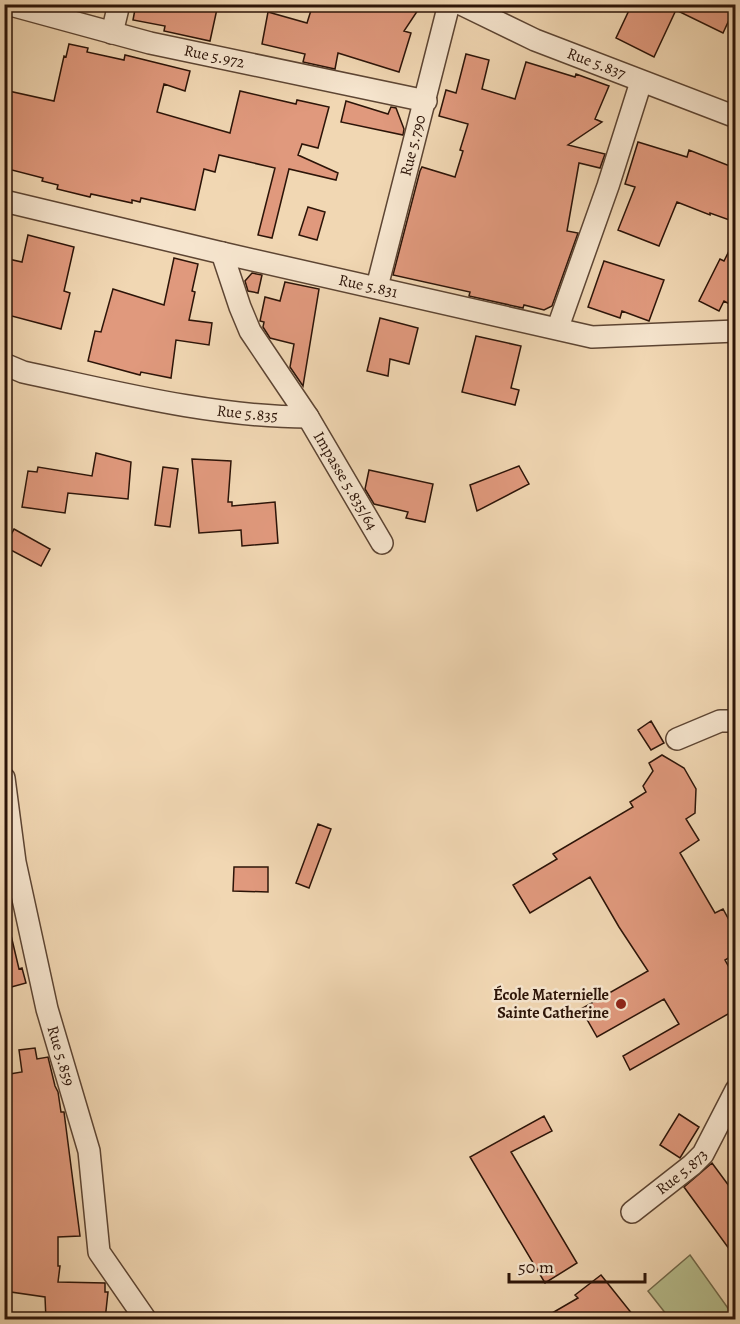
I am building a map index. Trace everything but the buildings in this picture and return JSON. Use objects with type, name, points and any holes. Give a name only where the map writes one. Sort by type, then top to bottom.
[{"type":"street","name":"Rue 5.972","points":[[7,4],[150,43],[426,101]]},
{"type":"street","points":[[112,33],[119,4]]},
{"type":"street","name":"Rue 5.790","points":[[377,287],[449,4]]},
{"type":"street","name":"Rue 5.837","points":[[461,4],[535,40],[735,117]]},
{"type":"street","points":[[558,327],[608,186],[641,82]]},
{"type":"street","name":"Rue 5.831","points":[[4,201],[222,253],[558,327],[592,337],[735,331]]},
{"type":"street","name":"Rue 5.835","points":[[222,253],[250,331],[308,417]]},
{"type":"street","name":"Rue 5.835","points":[[4,364],[22,372],[170,402],[236,413],[308,417]]},
{"type":"street","name":"Impasse 5.835/64","points":[[308,417],[382,543]]},
{"type":"street","points":[[677,739],[720,721],[735,721]]},
{"type":"street","name":"Rue 5.859","points":[[4,778],[15,862],[47,1010],[89,1151],[99,1252],[146,1320]]},
{"type":"street","name":"Rue 5.873","points":[[632,1212],[703,1154],[735,1090]]},
{"type":"green space","points":[[690,1255],[735,1319],[670,1319],[648,1291]]},
{"type":"place","name":"École Maternielle Sainte Catherine","points":[[621,1004]]}]
